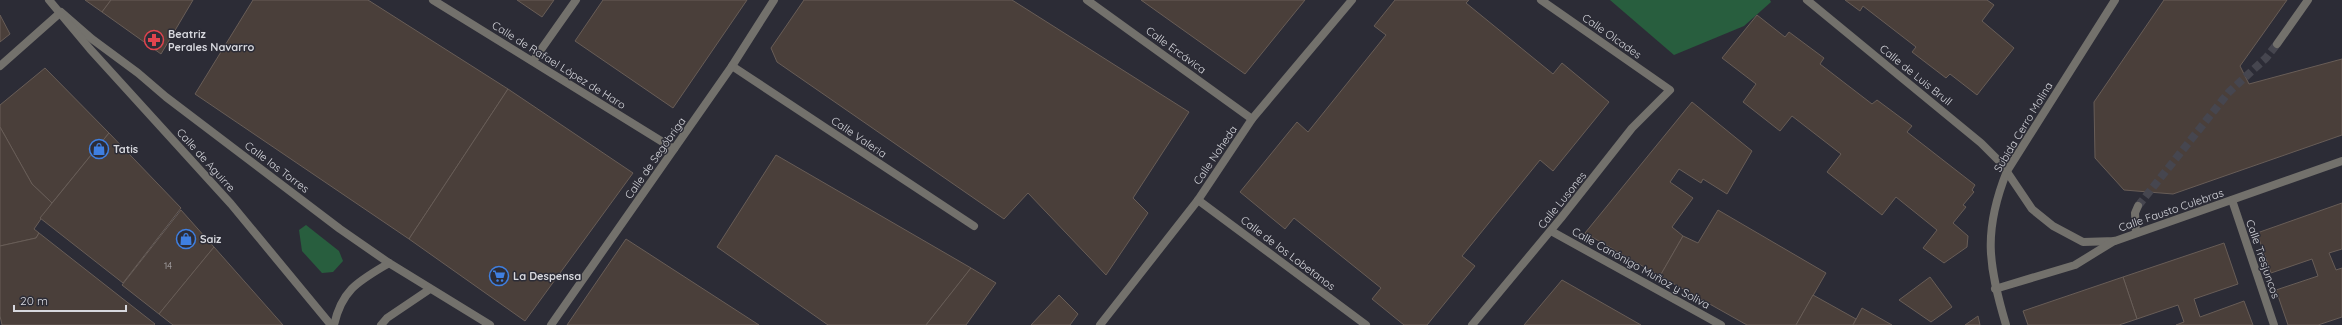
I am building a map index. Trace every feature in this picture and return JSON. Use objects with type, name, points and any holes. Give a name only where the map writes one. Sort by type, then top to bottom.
[{"type":"street","points":[[0,66],[61,12],[49,0]]},
{"type":"street","name":"Calle de Rafael López de Haro","points":[[433,0],[674,149]]},
{"type":"street","points":[[533,61],[576,0]]},
{"type":"street","name":"Calle de Segóbriga","points":[[550,325],[732,66],[774,0]]},
{"type":"street","name":"Calle Ercávica","points":[[1087,0],[1252,119]]},
{"type":"street","name":"Calle Noheda","points":[[1100,325],[1198,200],[1252,119],[1352,0]]},
{"type":"street","name":"Calle Olcades","points":[[1541,0],[1670,90]]},
{"type":"street","name":"Calle de Luis Brull","points":[[1807,0],[1970,133],[2007,171]]},
{"type":"street","name":"Subida Cerro Molina","points":[[2006,325],[1995,289],[1989,246],[1992,218],[1999,190],[2007,171],[2115,0]]},
{"type":"street","points":[[2277,44],[2308,0]]},
{"type":"street","name":"Calle las Torres","points":[[61,12],[92,39],[138,72],[166,97],[340,229],[389,263],[490,325]]},
{"type":"street","name":"Calle de Aguirre","points":[[61,12],[90,49],[231,204],[333,325]]},
{"type":"street","name":"Calle Valeria","points":[[732,66],[974,226]]},
{"type":"street","name":"Calle Lusones","points":[[1472,325],[1551,231],[1632,128],[1670,90]]},
{"type":"street","name":"Calle Fausto Culebras","points":[[2007,171],[2032,209],[2052,226],[2083,242],[2115,241],[2342,160]]},
{"type":"street","name":"Calle de los Lobetanos","points":[[1198,200],[1366,325]]},
{"type":"street","name":"Calle Tresjuncos","points":[[2232,200],[2274,325]]},
{"type":"street","points":[[2136,233],[2135,213],[2138,206]]},
{"type":"street","name":"Calle Canónigo Muñoz y Soliva","points":[[1551,231],[1720,325]]},
{"type":"street","points":[[1995,289],[2075,265],[2115,241]]},
{"type":"street","points":[[333,325],[338,309],[345,295],[357,282],[389,263]]},
{"type":"street","points":[[381,325],[387,318],[430,289]]},
{"type":"green space","points":[[1610,0],[1770,0],[1771,2],[1744,26],[1674,55]]},
{"type":"green space","points":[[306,225],[339,251],[343,261],[333,272],[322,273],[302,251],[299,230]]},
{"type":"building","points":[[85,0],[111,0],[102,12]]},
{"type":"building","points":[[111,0],[193,0],[161,54],[102,12]]},
{"type":"building","points":[[253,0],[368,0],[508,89],[409,239],[195,94]]},
{"type":"building","points":[[517,0],[554,0],[542,17]]},
{"type":"building","points":[[603,0],[747,0],[673,108],[575,41]]},
{"type":"building","points":[[804,0],[1012,0],[1189,112],[1133,198],[1148,213],[1106,275],[1028,193],[1004,219],[777,62],[771,48]]},
{"type":"building","points":[[1141,0],[1305,0],[1245,74]]},
{"type":"building","points":[[1395,0],[1469,0],[1466,3],[1553,74],[1562,63],[1609,102],[1553,171],[1540,160],[1462,256],[1475,266],[1427,325],[1404,325],[1372,299],[1381,288],[1294,218],[1285,229],[1240,192],[1297,122],[1308,132],[1386,35],[1374,26]]},
{"type":"building","points":[[1845,0],[1987,0],[1994,5],[1982,21],[2014,48],[1977,95],[1950,74],[1946,78],[1912,52],[1916,47],[1863,6],[1860,11]]},
{"type":"building","points":[[2164,0],[2287,0],[2240,66],[2249,84],[2342,59],[2342,135],[2173,194],[2124,190],[2095,158],[2094,102]]},
{"type":"building","points":[[0,15],[10,34],[0,42]]},
{"type":"building","points":[[1757,15],[1785,37],[1789,32],[1824,58],[1820,64],[1872,104],[1877,100],[1912,126],[1907,132],[1975,185],[1972,190],[1974,192],[1963,205],[1966,207],[1953,223],[1968,236],[1967,247],[1944,263],[1923,248],[1937,230],[1896,197],[1882,215],[1827,172],[1841,154],[1792,116],[1780,131],[1743,102],[1756,84],[1722,58]]},
{"type":"building","points":[[45,68],[109,133],[52,203],[32,184],[0,127],[0,105]]},
{"type":"building","points":[[508,89],[633,173],[525,321],[409,239]]},
{"type":"building","points":[[1692,102],[1752,151],[1727,194],[1703,179],[1701,183],[1679,169],[1670,182],[1693,198],[1672,227],[1683,236],[1660,276],[1585,233]]},
{"type":"building","points":[[0,127],[32,184],[52,203],[34,229],[39,233],[36,238],[0,246]]},
{"type":"building","points":[[109,133],[181,208],[123,283],[40,218]]},
{"type":"building","points":[[776,155],[971,268],[926,325],[828,325],[717,247]]},
{"type":"building","points":[[2342,203],[2342,249],[2329,253],[2336,270],[2342,268],[2342,317],[2318,325],[2288,325],[2276,290],[2318,276],[2312,259],[2271,273],[2257,233]]},
{"type":"building","points":[[181,210],[214,247],[159,314],[122,285]]},
{"type":"building","points":[[1718,210],[1826,273],[1796,325],[1747,325],[1660,276],[1683,236],[1698,243]]},
{"type":"building","points":[[39,233],[155,324],[2,325],[0,316],[0,246],[36,238]]},
{"type":"building","points":[[626,239],[759,325],[567,325]]},
{"type":"building","points":[[2224,243],[2238,284],[2194,299],[2200,317],[2244,301],[2253,325],[2176,325],[2184,322],[2178,305],[2137,319],[2123,277]]},
{"type":"building","points":[[214,247],[283,325],[173,325],[159,314]]},
{"type":"building","points":[[971,268],[996,283],[966,325],[926,325]]},
{"type":"building","points":[[1930,277],[1952,307],[1931,322],[1899,300]]},
{"type":"building","points":[[2123,277],[2137,319],[2119,325],[2028,325],[2023,311]]},
{"type":"building","points":[[1562,280],[1641,325],[1524,325]]},
{"type":"building","points":[[1059,295],[1078,314],[1070,325],[1031,325]]},
{"type":"building","points":[[1813,295],[1856,319],[1853,325],[1796,325]]},
{"type":"building","points":[[1862,308],[1892,325],[1853,325]]},
{"type":"building","points":[[1978,316],[1980,325],[1965,325]]},
{"type":"tunnel","points":[[2138,206],[2229,92],[2266,58],[2277,44]]},
{"type":"place","name":"Beatriz Perales Navarro","points":[[154,40]]},
{"type":"place","name":"Tatis","points":[[99,149]]},
{"type":"place","name":"Saiz","points":[[186,239]]},
{"type":"place","name":"La Despensa","points":[[499,276]]}]
